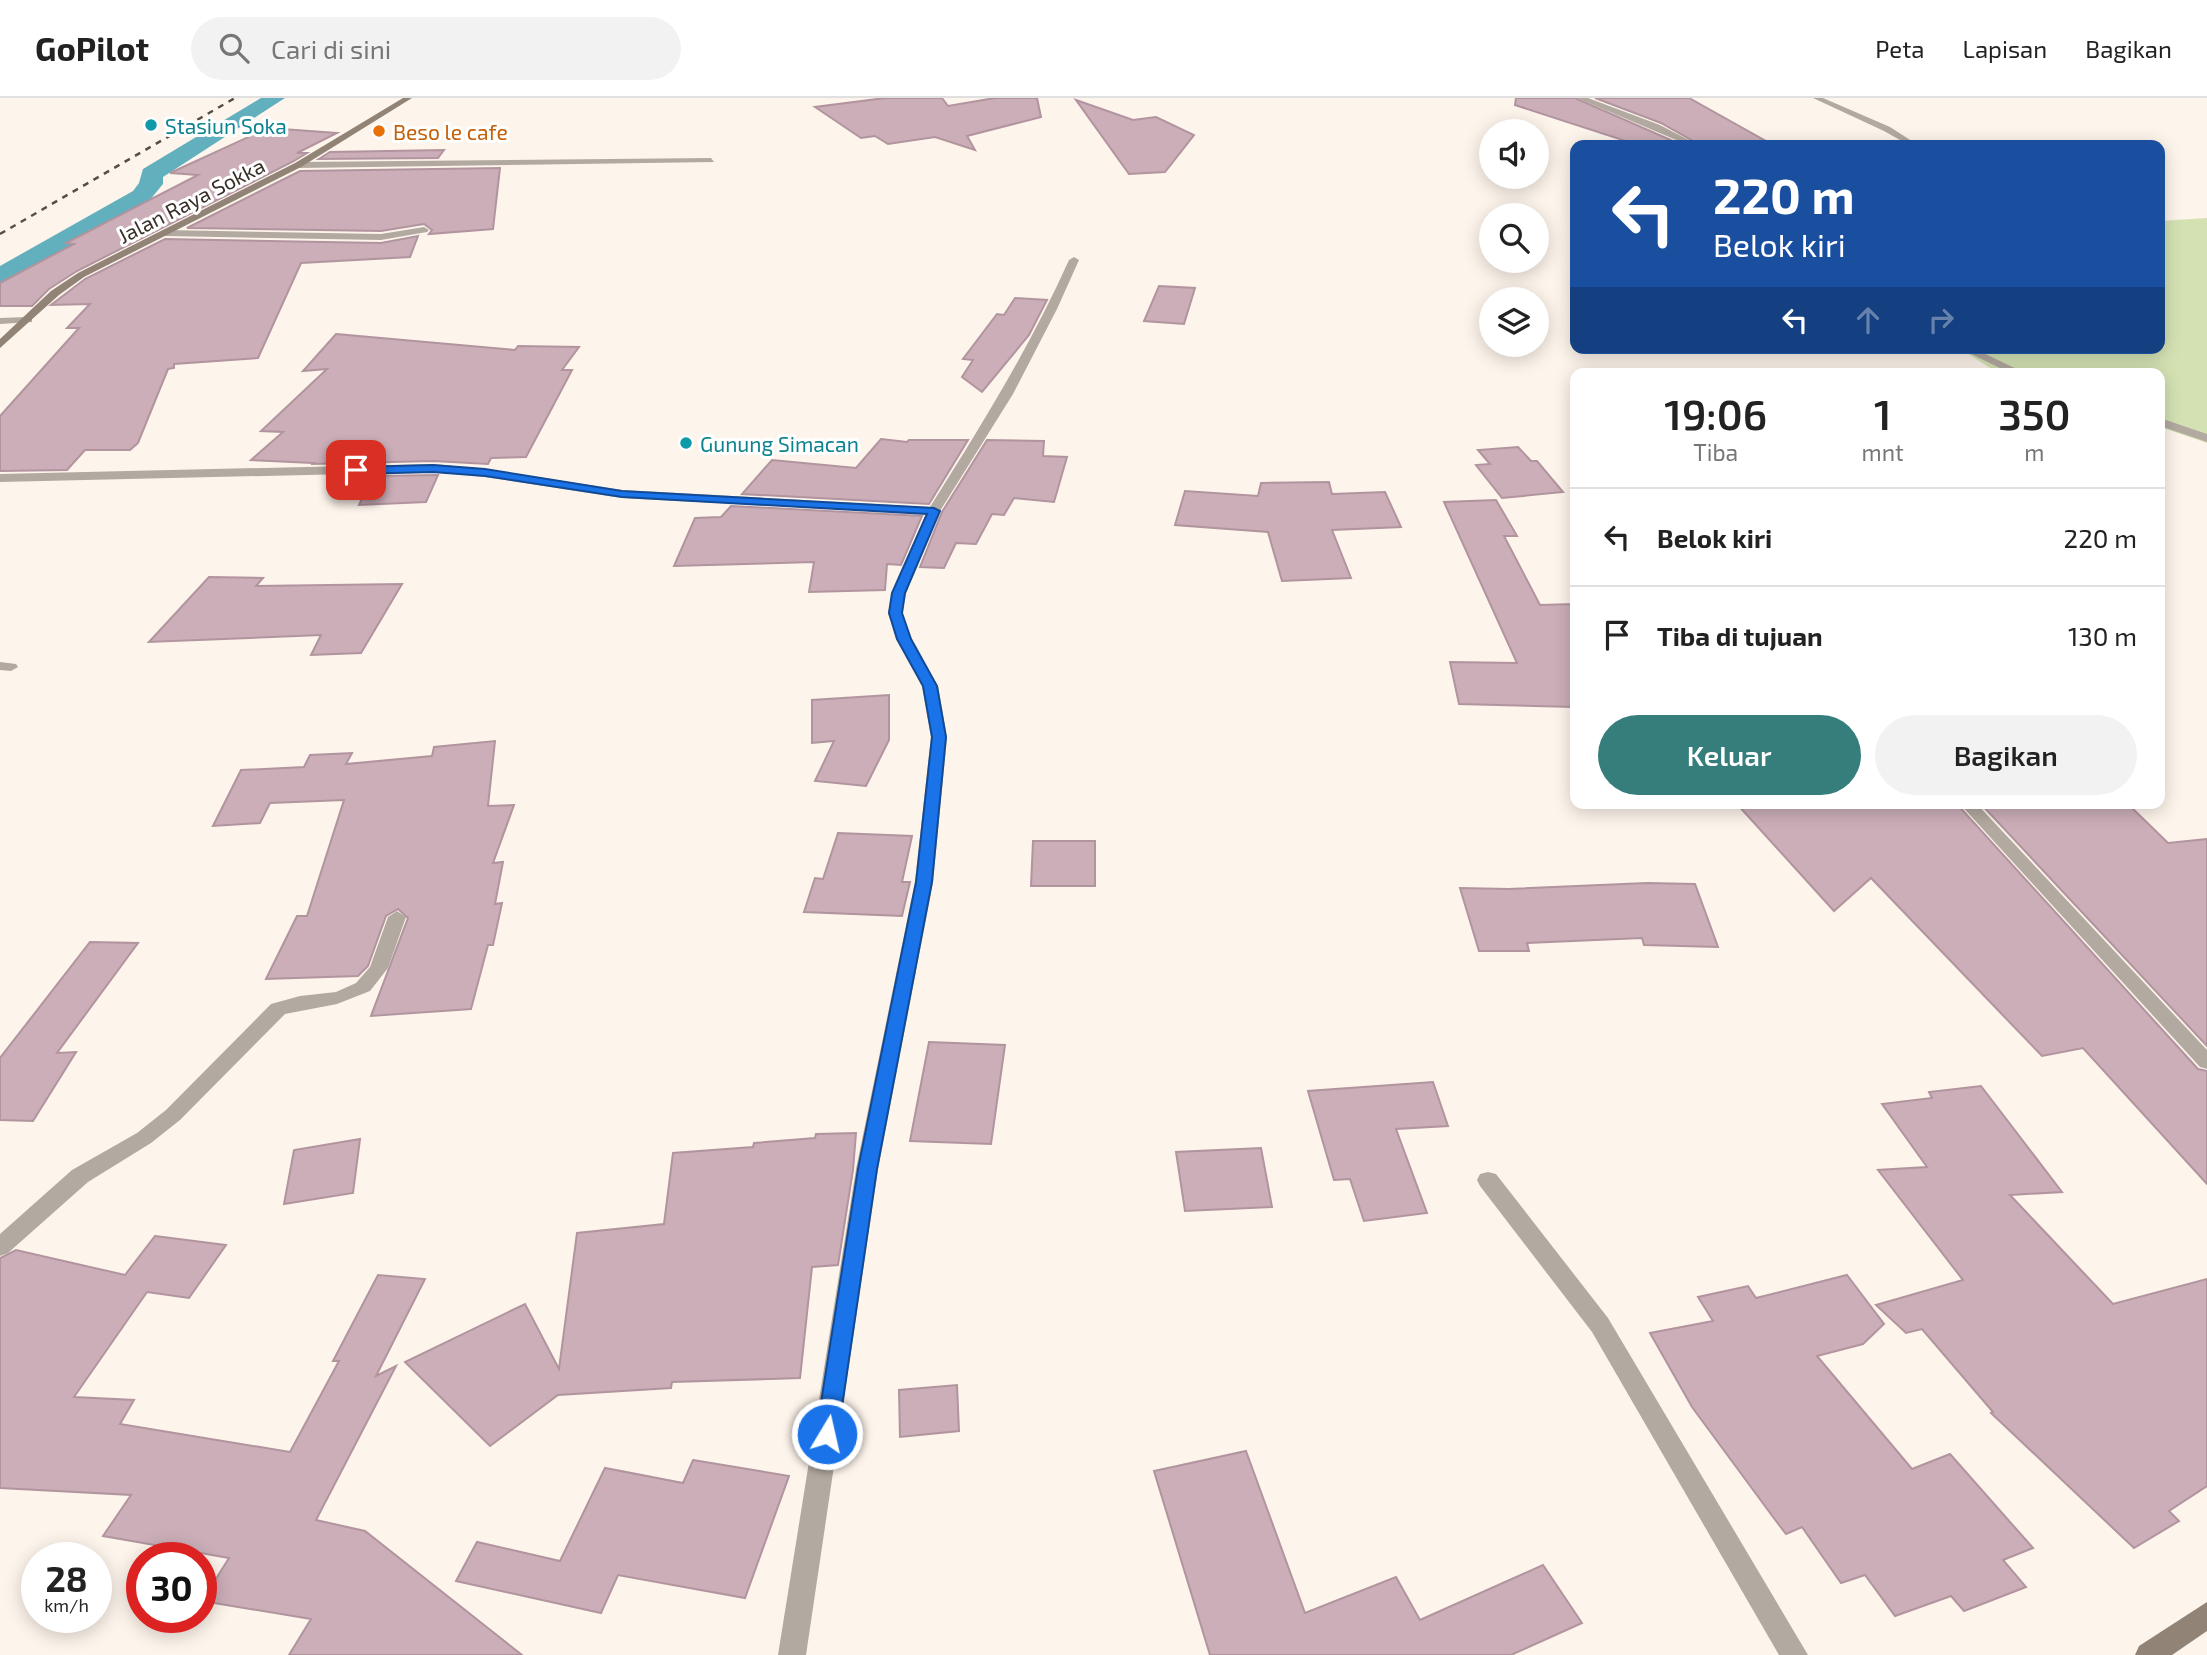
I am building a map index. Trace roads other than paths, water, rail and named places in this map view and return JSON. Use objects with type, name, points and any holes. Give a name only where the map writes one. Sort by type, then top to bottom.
[{"type":"main road","name":"Jalan Raya Sokka","points":[[0,345],[55,293],[81,275],[298,165],[408,98]]},
{"type":"main road","points":[[2149,1655],[2207,1615]]},
{"type":"street","points":[[1581,98],[1684,140]]},
{"type":"street","points":[[1816,98],[1906,140]]},
{"type":"street","points":[[298,165],[711,160]]},
{"type":"street","points":[[165,233],[381,237],[424,230]]},
{"type":"street","points":[[792,1655],[867,1169],[924,882],[939,737],[930,686],[904,639],[895,613],[899,593],[934,511],[1007,394],[1052,309],[1073,260]]},
{"type":"street","points":[[0,321],[28,320]]},
{"type":"street","points":[[1977,354],[2009,368]]},
{"type":"street","points":[[2165,424],[2207,438]]},
{"type":"street","points":[[0,478],[433,468],[636,495],[934,511]]},
{"type":"street","points":[[1972,809],[2207,1062]]},
{"type":"street","points":[[0,1247],[80,1176],[144,1138],[173,1115],[278,1010],[289,1005],[352,994],[372,981],[379,972],[397,917]]},
{"type":"street","points":[[1488,1180],[1600,1325],[1794,1655]]},
{"type":"waterway","points":[[0,277],[141,196],[151,184],[151,174],[275,98]]},
{"type":"railway","points":[[0,234],[235,98]]},
{"type":"place","name":"Stasiun Soka","points":[[151,125]]},
{"type":"place","name":"Beso le cafe","points":[[379,131]]},
{"type":"place","name":"Gunung Simacan","points":[[686,443]]}]
